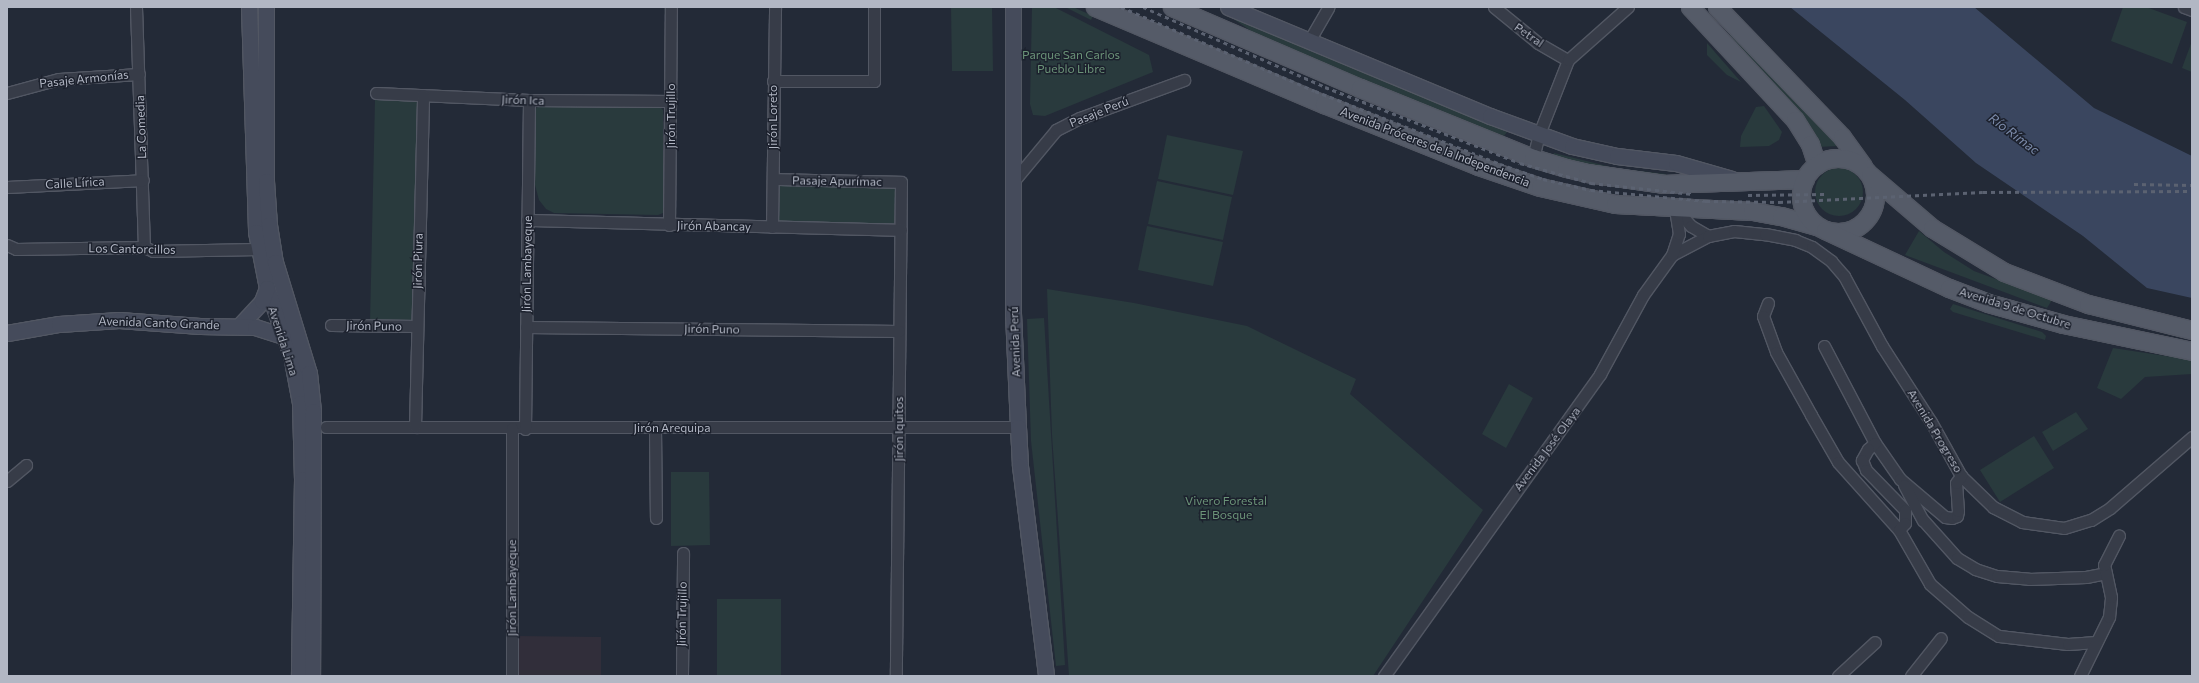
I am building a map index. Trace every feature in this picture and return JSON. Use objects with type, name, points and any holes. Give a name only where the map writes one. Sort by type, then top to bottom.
[{"type":"main road","name":"Avenida Lima","points":[[249,7],[252,149],[258,249],[267,288],[296,378],[302,440],[299,676]]},
{"type":"main road","name":"Avenida Lima","points":[[266,7],[266,181],[271,240],[281,282],[302,345],[312,394],[315,445],[312,676]]},
{"type":"main road","name":"Avenida Perú","points":[[1013,7],[1012,183],[1018,427],[1022,480],[1046,676]]},
{"type":"main road","name":"Avenida Próceres de la Independencia","points":[[1095,7],[1324,104],[1513,179],[1589,200],[1676,208],[1752,211],[1781,216],[1821,228]]},
{"type":"main road","name":"Avenida Próceres de la Independencia","points":[[1172,7],[1360,88],[1533,158],[1587,173],[1664,184],[1805,179]]},
{"type":"main road","name":"Avenida Próceres de la Independencia","points":[[1228,7],[1308,41],[1539,134],[1600,153],[1676,163],[1745,182]]},
{"type":"main road","points":[[1690,7],[1795,120],[1810,144],[1817,165]]},
{"type":"main road","points":[[1717,7],[1842,137],[1868,172],[1876,198],[1867,219],[1848,231],[1821,228],[1804,210],[1802,189],[1805,179],[1817,165],[1826,160],[1847,159],[1868,172],[1932,228],[2004,272],[2088,304],[2192,330]]},
{"type":"main road","name":"Avenida 9 de Octubre","points":[[1821,228],[1949,288],[1988,303],[2063,324],[2192,351]]},
{"type":"main road","points":[[240,325],[262,301],[267,288],[281,282]]},
{"type":"main road","name":"Avenida Canto Grande","points":[[7,333],[90,320],[119,320],[200,326],[240,325],[255,327],[283,336]]},
{"type":"street","name":"La Comedia","points":[[136,7],[143,180],[144,247]]},
{"type":"street","name":"Jirón Trujillo","points":[[670,226],[671,7]]},
{"type":"street","name":"Jirón Loreto","points":[[772,227],[775,7]]},
{"type":"street","points":[[773,81],[874,81],[874,7]]},
{"type":"street","points":[[1308,41],[1329,7]]},
{"type":"street","name":"Petral","points":[[1494,7],[1538,43],[1568,60]]},
{"type":"street","points":[[1533,158],[1539,134],[1568,60],[1628,7]]},
{"type":"street","points":[[2184,7],[2192,10]]},
{"type":"street","name":"Pasaje Armonías","points":[[7,93],[59,79],[139,74]]},
{"type":"street","name":"Pasaje Perú","points":[[1012,183],[1056,130],[1080,118],[1184,80]]},
{"type":"street","name":"Jirón Ica","points":[[376,93],[529,100],[671,101]]},
{"type":"street","name":"Jirón Piura","points":[[415,427],[422,95]]},
{"type":"street","name":"Jirón Lambayeque","points":[[525,429],[529,100]]},
{"type":"street","name":"Pasaje Apurímac","points":[[773,179],[901,182]]},
{"type":"street","name":"Calle Lírica","points":[[7,187],[143,180]]},
{"type":"street","name":"Jirón Iquitos","points":[[896,676],[900,428],[899,331],[901,182]]},
{"type":"street","points":[[1676,208],[1691,226],[1708,236]]},
{"type":"street","name":"Avenida José Olaya","points":[[1384,676],[1513,494],[1575,413],[1600,374],[1643,294],[1672,255],[1679,234],[1676,208]]},
{"type":"street","name":"Jirón Abancay","points":[[528,220],[670,226],[901,230]]},
{"type":"street","name":"Avenida Progreso","points":[[1672,255],[1708,236],[1734,231],[1765,234],[1795,240],[1812,247],[1838,267],[1882,346],[1931,422],[1962,476],[1993,507],[2009,517],[2033,525],[2064,528],[2090,520],[2110,508],[2192,437]]},
{"type":"street","name":"Los Cantorcillos","points":[[7,245],[16,249],[144,247],[153,251],[258,249]]},
{"type":"street","points":[[1768,304],[1763,316],[1776,352],[1838,462],[1899,530],[1930,584],[1984,628],[1999,636],[2068,644],[2096,642]]},
{"type":"street","name":"Jirón Puno","points":[[331,326],[417,326]]},
{"type":"street","name":"Jirón Puno","points":[[526,328],[899,331]]},
{"type":"street","points":[[1824,346],[1875,443],[1900,479],[1923,520],[1957,558],[1975,569],[1997,576],[2028,579],[2086,577],[2106,573]]},
{"type":"street","name":"Jirón Arequipa","points":[[326,427],[525,429],[1018,427]]},
{"type":"street","name":"Jirón Lambayeque","points":[[512,428],[512,676]]},
{"type":"street","points":[[655,428],[656,518]]},
{"type":"street","points":[[1875,443],[1868,450],[1862,460],[1866,470],[1905,510],[1905,523],[1899,530]]},
{"type":"street","points":[[7,481],[26,465]]},
{"type":"street","points":[[1900,479],[1946,517],[1952,518],[1957,516],[1956,483],[1962,476]]},
{"type":"street","points":[[2080,676],[2109,617],[2111,597],[2104,565],[2119,536]]},
{"type":"street","name":"Jirón Trujillo","points":[[682,676],[683,553]]},
{"type":"street","points":[[1911,676],[1941,638]]},
{"type":"street","points":[[1838,676],[1875,642]]},
{"type":"shaded area","points":[[516,636],[601,637],[601,676],[516,676]]},
{"type":"green space","points":[[951,7],[992,7],[993,71],[952,71]]},
{"type":"green space","name":"Parque San Carlos Pueblo Libre","points":[[1032,7],[1054,7],[1149,55],[1153,72],[1045,116],[1033,115],[1030,104]]},
{"type":"green space","points":[[1065,7],[1073,7],[1093,16],[1091,20]]},
{"type":"green space","points":[[2123,7],[2146,7],[2187,22],[2172,64],[2111,41]]},
{"type":"green space","points":[[1232,18],[1507,132],[1504,136],[1437,112],[1257,35]]},
{"type":"green space","points":[[1732,33],[1839,146],[1817,147],[1728,38]]},
{"type":"green space","points":[[2192,41],[2192,72],[2182,68]]},
{"type":"green space","points":[[1707,43],[1741,82],[1727,75],[1707,55]]},
{"type":"green space","points":[[375,100],[419,100],[414,324],[370,323]]},
{"type":"green space","points":[[541,105],[660,107],[663,110],[663,213],[658,215],[554,213],[546,209],[539,200],[535,185],[535,109]]},
{"type":"green space","points":[[1764,106],[1782,132],[1779,140],[1769,146],[1740,147],[1741,136],[1756,107]]},
{"type":"green space","points":[[1167,135],[1243,151],[1233,195],[1158,179]]},
{"type":"green space","points":[[1554,153],[1615,168],[1666,174],[1666,178],[1615,173],[1553,157]]},
{"type":"green space","points":[[1839,168],[1848,170],[1856,175],[1861,183],[1863,192],[1861,201],[1856,209],[1848,214],[1839,216],[1830,214],[1822,209],[1817,201],[1815,192],[1817,183],[1822,175],[1830,170]]},
{"type":"green space","points":[[774,180],[899,184],[898,227],[773,226]]},
{"type":"green space","points":[[1157,181],[1232,197],[1223,240],[1148,224]]},
{"type":"green space","points":[[1147,226],[1223,242],[1213,286],[1138,270]]},
{"type":"green space","points":[[1919,231],[1944,252],[1974,271],[2052,300],[2047,308],[1905,255]]},
{"type":"green space","name":"Vivero Forestal El Bosque","points":[[1047,289],[1134,303],[1247,326],[1356,379],[1350,394],[1483,510],[1373,676],[1069,676],[1052,435]]},
{"type":"green space","points":[[1953,304],[2042,332],[2046,336],[2045,340],[1953,312],[1950,309]]},
{"type":"green space","points":[[1044,318],[1065,665],[1056,666],[1031,441],[1027,319]]},
{"type":"green space","points":[[2113,348],[2192,360],[2192,374],[2145,377],[2121,399],[2097,388]]},
{"type":"green space","points":[[1509,384],[1533,398],[1506,448],[1482,434]]},
{"type":"green space","points":[[2076,412],[2088,429],[2053,451],[2042,432]]},
{"type":"green space","points":[[2034,436],[2054,468],[2000,502],[1980,470]]},
{"type":"green space","points":[[671,472],[709,472],[710,545],[671,546]]},
{"type":"green space","points":[[717,599],[781,599],[781,676],[717,676]]},
{"type":"water","name":"Río Rímac","points":[[1790,7],[1974,7],[2094,108],[2192,156],[2192,298],[2147,288],[2083,236],[1976,163],[1905,100]]},
{"type":"railway","points":[[1121,7],[1315,91],[1500,164],[1543,179],[1591,190],[1706,201],[1779,202],[1983,192],[2192,191]]},
{"type":"railway","points":[[1143,7],[1325,87],[1520,163],[1591,183],[1692,194]]},
{"type":"railway","points":[[2134,184],[2192,185]]},
{"type":"railway","points":[[1748,195],[1824,194]]}]
